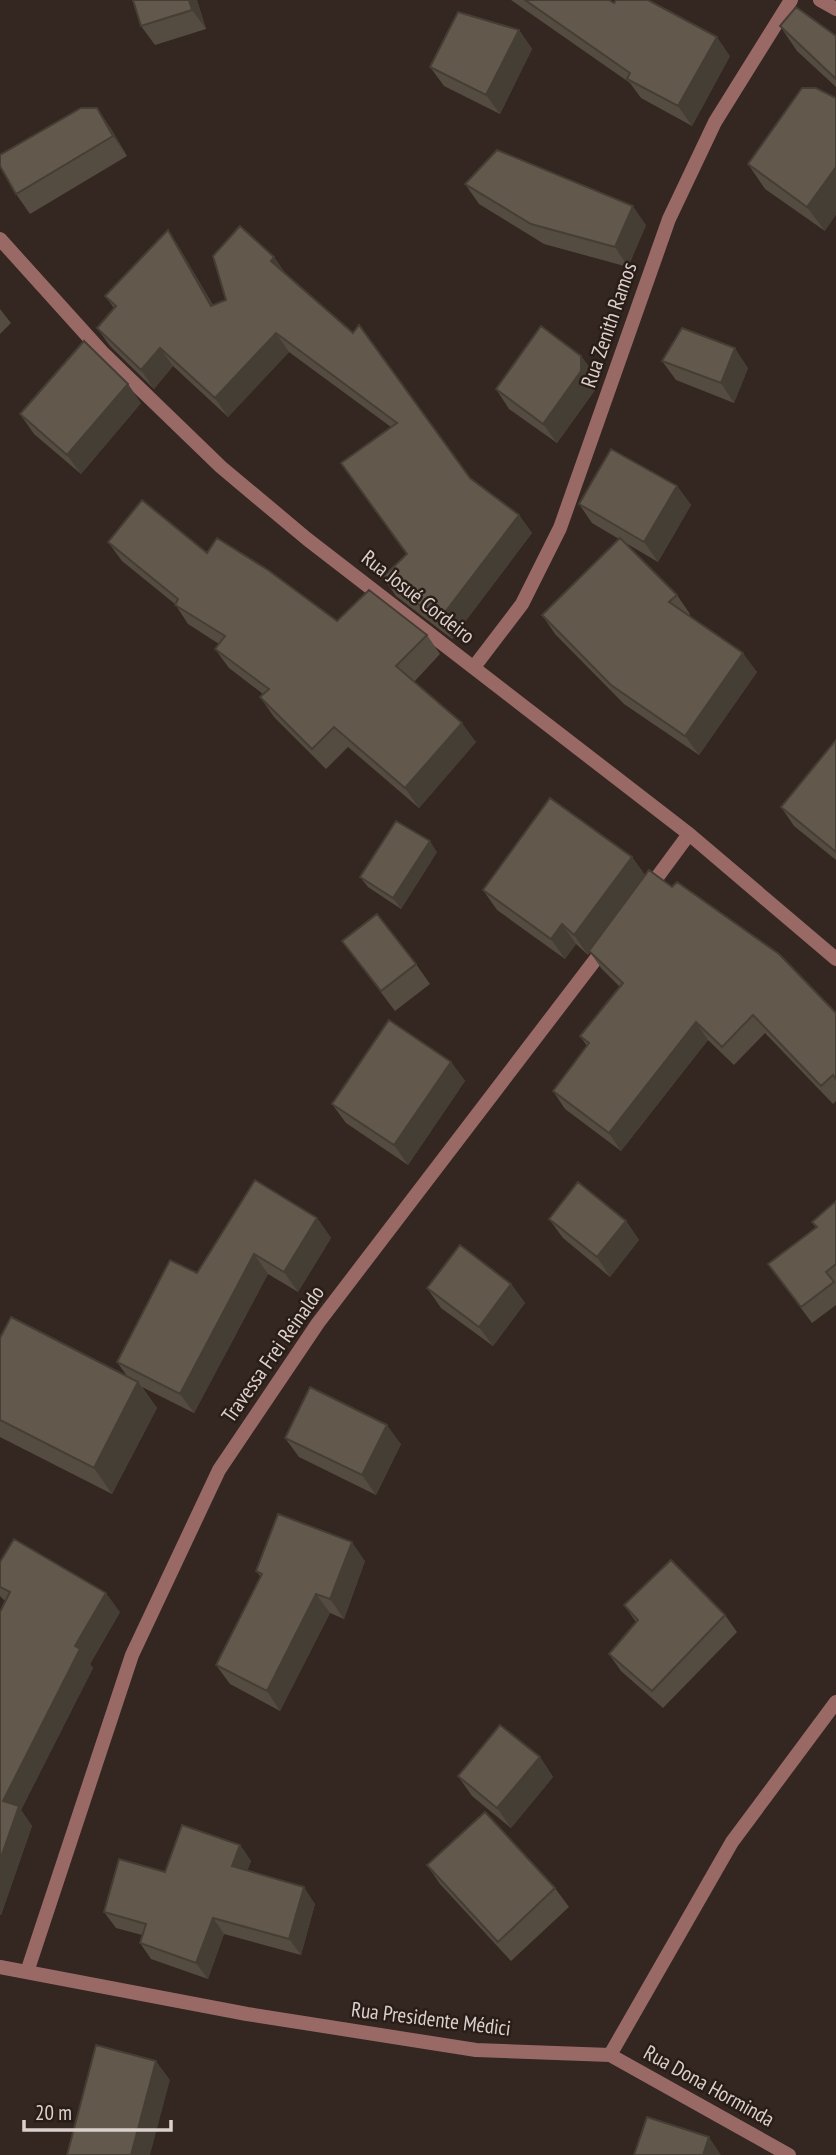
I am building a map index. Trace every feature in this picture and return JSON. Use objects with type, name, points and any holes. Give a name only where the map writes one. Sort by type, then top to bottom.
[{"type":"street","name":"Rua Zenith Ramos","points":[[474,667],[522,604],[560,528],[669,219],[715,122],[791,0]]},
{"type":"street","points":[[820,0],[836,9]]},
{"type":"street","name":"Rua Josué Cordeiro","points":[[0,239],[102,352],[221,467],[307,538],[689,834],[836,959]]},
{"type":"street","points":[[639,901],[689,834]]},
{"type":"street","name":"Travessa Frei Reinaldo","points":[[27,1972],[132,1655],[219,1470],[318,1323],[615,934]]},
{"type":"street","points":[[610,2055],[732,1842],[836,1702]]},
{"type":"street","name":"Rua Presidente Médici","points":[[0,1966],[247,2014],[476,2050],[610,2055]]},
{"type":"street","name":"Rua Dona Horminda","points":[[610,2055],[789,2155]]},
{"type":"building","points":[[133,0],[189,0],[192,10],[141,26]]},
{"type":"building","points":[[525,0],[609,0],[614,3],[616,0],[648,0],[717,37],[678,106],[627,79],[630,73]]},
{"type":"building","points":[[796,7],[836,36],[836,79],[780,26]]},
{"type":"building","points":[[458,12],[519,30],[486,95],[430,67]]},
{"type":"building","points":[[802,88],[816,88],[836,98],[836,167],[807,207],[748,164]]},
{"type":"building","points":[[81,108],[97,108],[113,136],[16,194],[0,166],[0,155]]},
{"type":"building","points":[[497,150],[633,206],[615,247],[531,224],[465,184]]},
{"type":"building","points":[[240,226],[274,257],[271,261],[353,333],[359,325],[470,478],[519,515],[439,620],[383,577],[407,554],[341,463],[397,423],[276,333],[215,398],[160,348],[141,370],[97,328],[116,306],[105,296],[168,230],[211,306],[226,300],[213,256]]},
{"type":"building","points":[[541,326],[581,356],[581,371],[543,424],[496,389]]},
{"type":"building","points":[[682,328],[735,348],[721,383],[662,361]]},
{"type":"building","points":[[84,341],[128,384],[67,455],[20,414]]},
{"type":"building","points":[[611,449],[677,486],[644,542],[579,504]]},
{"type":"building","points":[[142,500],[207,553],[217,538],[268,570],[337,621],[369,590],[427,635],[396,666],[462,723],[405,788],[334,727],[312,749],[260,697],[269,689],[215,649],[225,636],[175,605],[178,599],[108,542]]},
{"type":"building","points":[[620,538],[677,595],[669,602],[743,653],[685,736],[611,685],[542,615]]},
{"type":"building","points":[[836,740],[836,852],[781,807]]},
{"type":"building","points":[[550,798],[632,857],[574,935],[562,924],[551,939],[483,890]]},
{"type":"building","points":[[396,821],[430,841],[393,898],[360,877]]},
{"type":"building","points":[[649,870],[672,887],[677,882],[779,954],[836,1013],[836,1079],[833,1075],[821,1086],[753,1015],[722,1047],[696,1022],[609,1133],[553,1091],[589,1043],[580,1036],[623,983],[589,951]]},
{"type":"building","points":[[377,914],[416,964],[381,991],[342,941]]},
{"type":"building","points":[[389,1020],[451,1062],[394,1145],[332,1104]]},
{"type":"building","points":[[255,1180],[317,1218],[284,1272],[254,1254],[180,1394],[117,1362],[170,1260],[197,1273]]},
{"type":"building","points":[[578,1182],[626,1221],[597,1257],[549,1219]]},
{"type":"building","points":[[836,1201],[836,1264],[826,1272],[834,1282],[801,1307],[768,1264],[817,1227],[812,1222]]},
{"type":"building","points":[[460,1245],[511,1284],[479,1327],[427,1288]]},
{"type":"building","points":[[11,1317],[138,1382],[94,1468],[0,1420],[0,1338]]},
{"type":"building","points":[[310,1387],[387,1425],[362,1475],[285,1438]]},
{"type":"building","points":[[278,1514],[352,1542],[330,1599],[316,1594],[267,1691],[216,1665],[262,1574],[256,1571]]},
{"type":"building","points":[[14,1539],[106,1593],[75,1646],[80,1649],[3,1801],[19,1806],[0,1860],[0,1612],[10,1592],[0,1587],[0,1562]]},
{"type":"building","points":[[671,1560],[725,1615],[652,1691],[609,1654],[638,1620],[624,1605]]},
{"type":"building","points":[[500,1725],[540,1757],[497,1808],[458,1776]]},
{"type":"building","points":[[485,1812],[555,1888],[498,1942],[427,1865]]},
{"type":"building","points":[[182,1825],[240,1845],[232,1866],[304,1887],[289,1939],[213,1918],[196,1963],[140,1943],[146,1924],[104,1912],[119,1859],[165,1872]]},
{"type":"building","points":[[96,2045],[156,2061],[131,2155],[67,2155]]},
{"type":"building","points":[[647,2117],[709,2137],[703,2155],[634,2155]]}]
